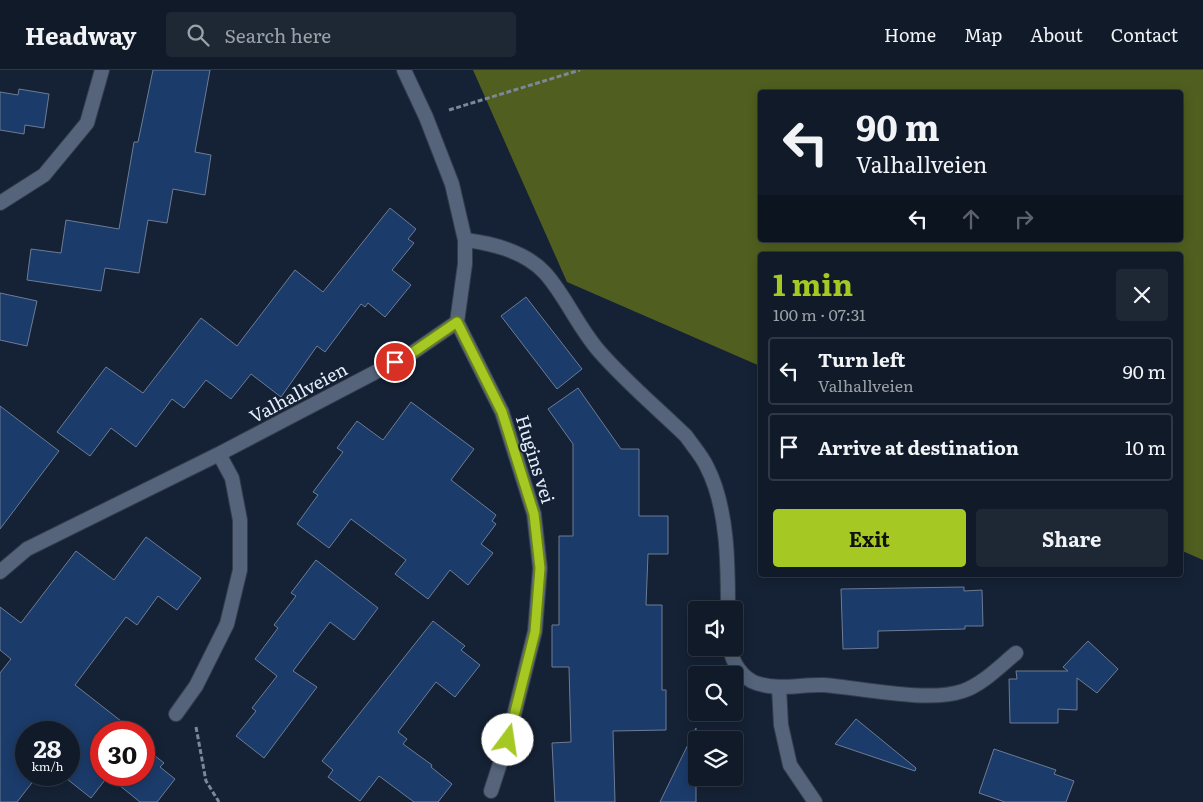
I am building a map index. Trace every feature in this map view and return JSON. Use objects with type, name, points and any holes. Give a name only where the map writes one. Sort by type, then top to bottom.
[{"type":"street","points":[[0,202],[44,176],[87,123],[102,70]]},
{"type":"street","points":[[404,70],[426,117],[452,184],[466,240],[465,264],[457,322]]},
{"type":"street","points":[[466,240],[484,242],[511,251],[544,271],[586,335],[613,366],[686,436],[707,466],[714,482],[727,546],[728,601]]},
{"type":"street","name":"Valhallveien","points":[[0,572],[27,549],[220,454],[412,353],[457,322]]},
{"type":"street","name":"Hugins vei","points":[[457,322],[502,412],[534,514],[540,568],[535,632],[508,740],[491,791]]},
{"type":"street","points":[[176,714],[196,686],[227,624],[240,570],[240,520],[232,478],[220,454]]},
{"type":"street","points":[[732,656],[736,666],[754,682],[779,688],[821,685],[930,696],[963,691],[976,685],[1016,653]]},
{"type":"street","points":[[779,688],[781,725],[790,765],[815,802]]},
{"type":"path","points":[[426,117],[580,70]]},
{"type":"path","points":[[190,694],[206,781],[219,802]]},
{"type":"green space","points":[[473,70],[1203,70],[1203,560],[1183,551],[1183,252],[758,252],[758,365],[567,282]]},
{"type":"building","points":[[153,70],[210,70],[195,152],[211,155],[205,195],[173,189],[167,223],[148,220],[139,273],[105,268],[101,291],[27,280],[31,249],[61,253],[66,220],[119,229],[134,142],[138,142]]},
{"type":"building","points":[[19,89],[49,94],[44,128],[25,125],[24,134],[0,130],[0,92],[18,95]]},
{"type":"building","points":[[390,208],[416,229],[408,239],[414,243],[392,270],[411,285],[385,317],[368,303],[365,307],[361,304],[325,352],[317,346],[281,397],[251,374],[231,399],[206,380],[184,408],[172,399],[136,447],[111,428],[90,456],[57,432],[106,367],[143,393],[201,318],[237,346],[295,270],[323,292]]},
{"type":"building","points":[[0,293],[37,301],[27,346],[0,340]]},
{"type":"building","points":[[526,297],[582,369],[557,389],[501,316]]},
{"type":"building","points":[[578,388],[621,449],[639,449],[639,516],[668,516],[668,554],[648,554],[646,605],[662,605],[662,690],[666,690],[666,730],[613,731],[615,802],[555,802],[552,743],[571,742],[569,667],[552,667],[552,625],[559,625],[559,536],[573,536],[573,444],[548,409]]},
{"type":"building","points":[[411,402],[474,449],[451,480],[496,515],[492,521],[496,524],[481,544],[493,553],[468,585],[450,570],[428,599],[395,574],[406,560],[351,519],[329,548],[297,524],[318,495],[313,492],[343,452],[337,448],[357,421],[383,440]]},
{"type":"building","points":[[0,406],[59,451],[0,529]]},
{"type":"building","points":[[146,537],[201,578],[177,610],[158,596],[137,625],[126,617],[75,685],[121,721],[90,721],[90,786],[100,786],[91,798],[76,786],[80,786],[80,721],[15,721],[15,786],[29,786],[17,802],[0,802],[0,673],[11,659],[0,650],[0,607],[21,623],[76,551],[114,580]]},
{"type":"building","points":[[316,560],[378,608],[354,640],[330,622],[293,671],[317,687],[264,758],[236,736],[256,711],[252,708],[277,676],[255,659],[278,628],[274,625],[296,596],[291,593]]},
{"type":"building","points":[[964,587],[964,591],[982,590],[983,626],[965,626],[965,629],[878,631],[878,648],[843,649],[841,589]]},
{"type":"building","points":[[433,621],[465,646],[461,650],[480,665],[455,697],[436,682],[398,732],[407,739],[403,744],[432,765],[431,767],[452,784],[438,802],[414,802],[379,776],[360,801],[328,777],[333,770],[322,761]]},
{"type":"building","points":[[1088,641],[1118,669],[1097,693],[1077,678],[1077,710],[1058,709],[1058,723],[1010,723],[1009,679],[1017,679],[1016,671],[1068,671],[1063,667]]},
{"type":"building","points":[[856,719],[916,768],[915,771],[835,744]]},
{"type":"building","points":[[688,744],[688,786],[696,786],[696,802],[660,802]]},
{"type":"building","points":[[994,749],[1056,770],[1054,774],[1074,781],[1066,802],[1005,802],[979,793]]},
{"type":"building","points":[[155,756],[164,763],[160,767],[175,779],[157,802],[140,802],[120,786],[155,786]]},
{"type":"route","points":[[395,362],[412,353],[457,322],[502,412],[534,514],[540,568],[535,632],[508,740]]}]
